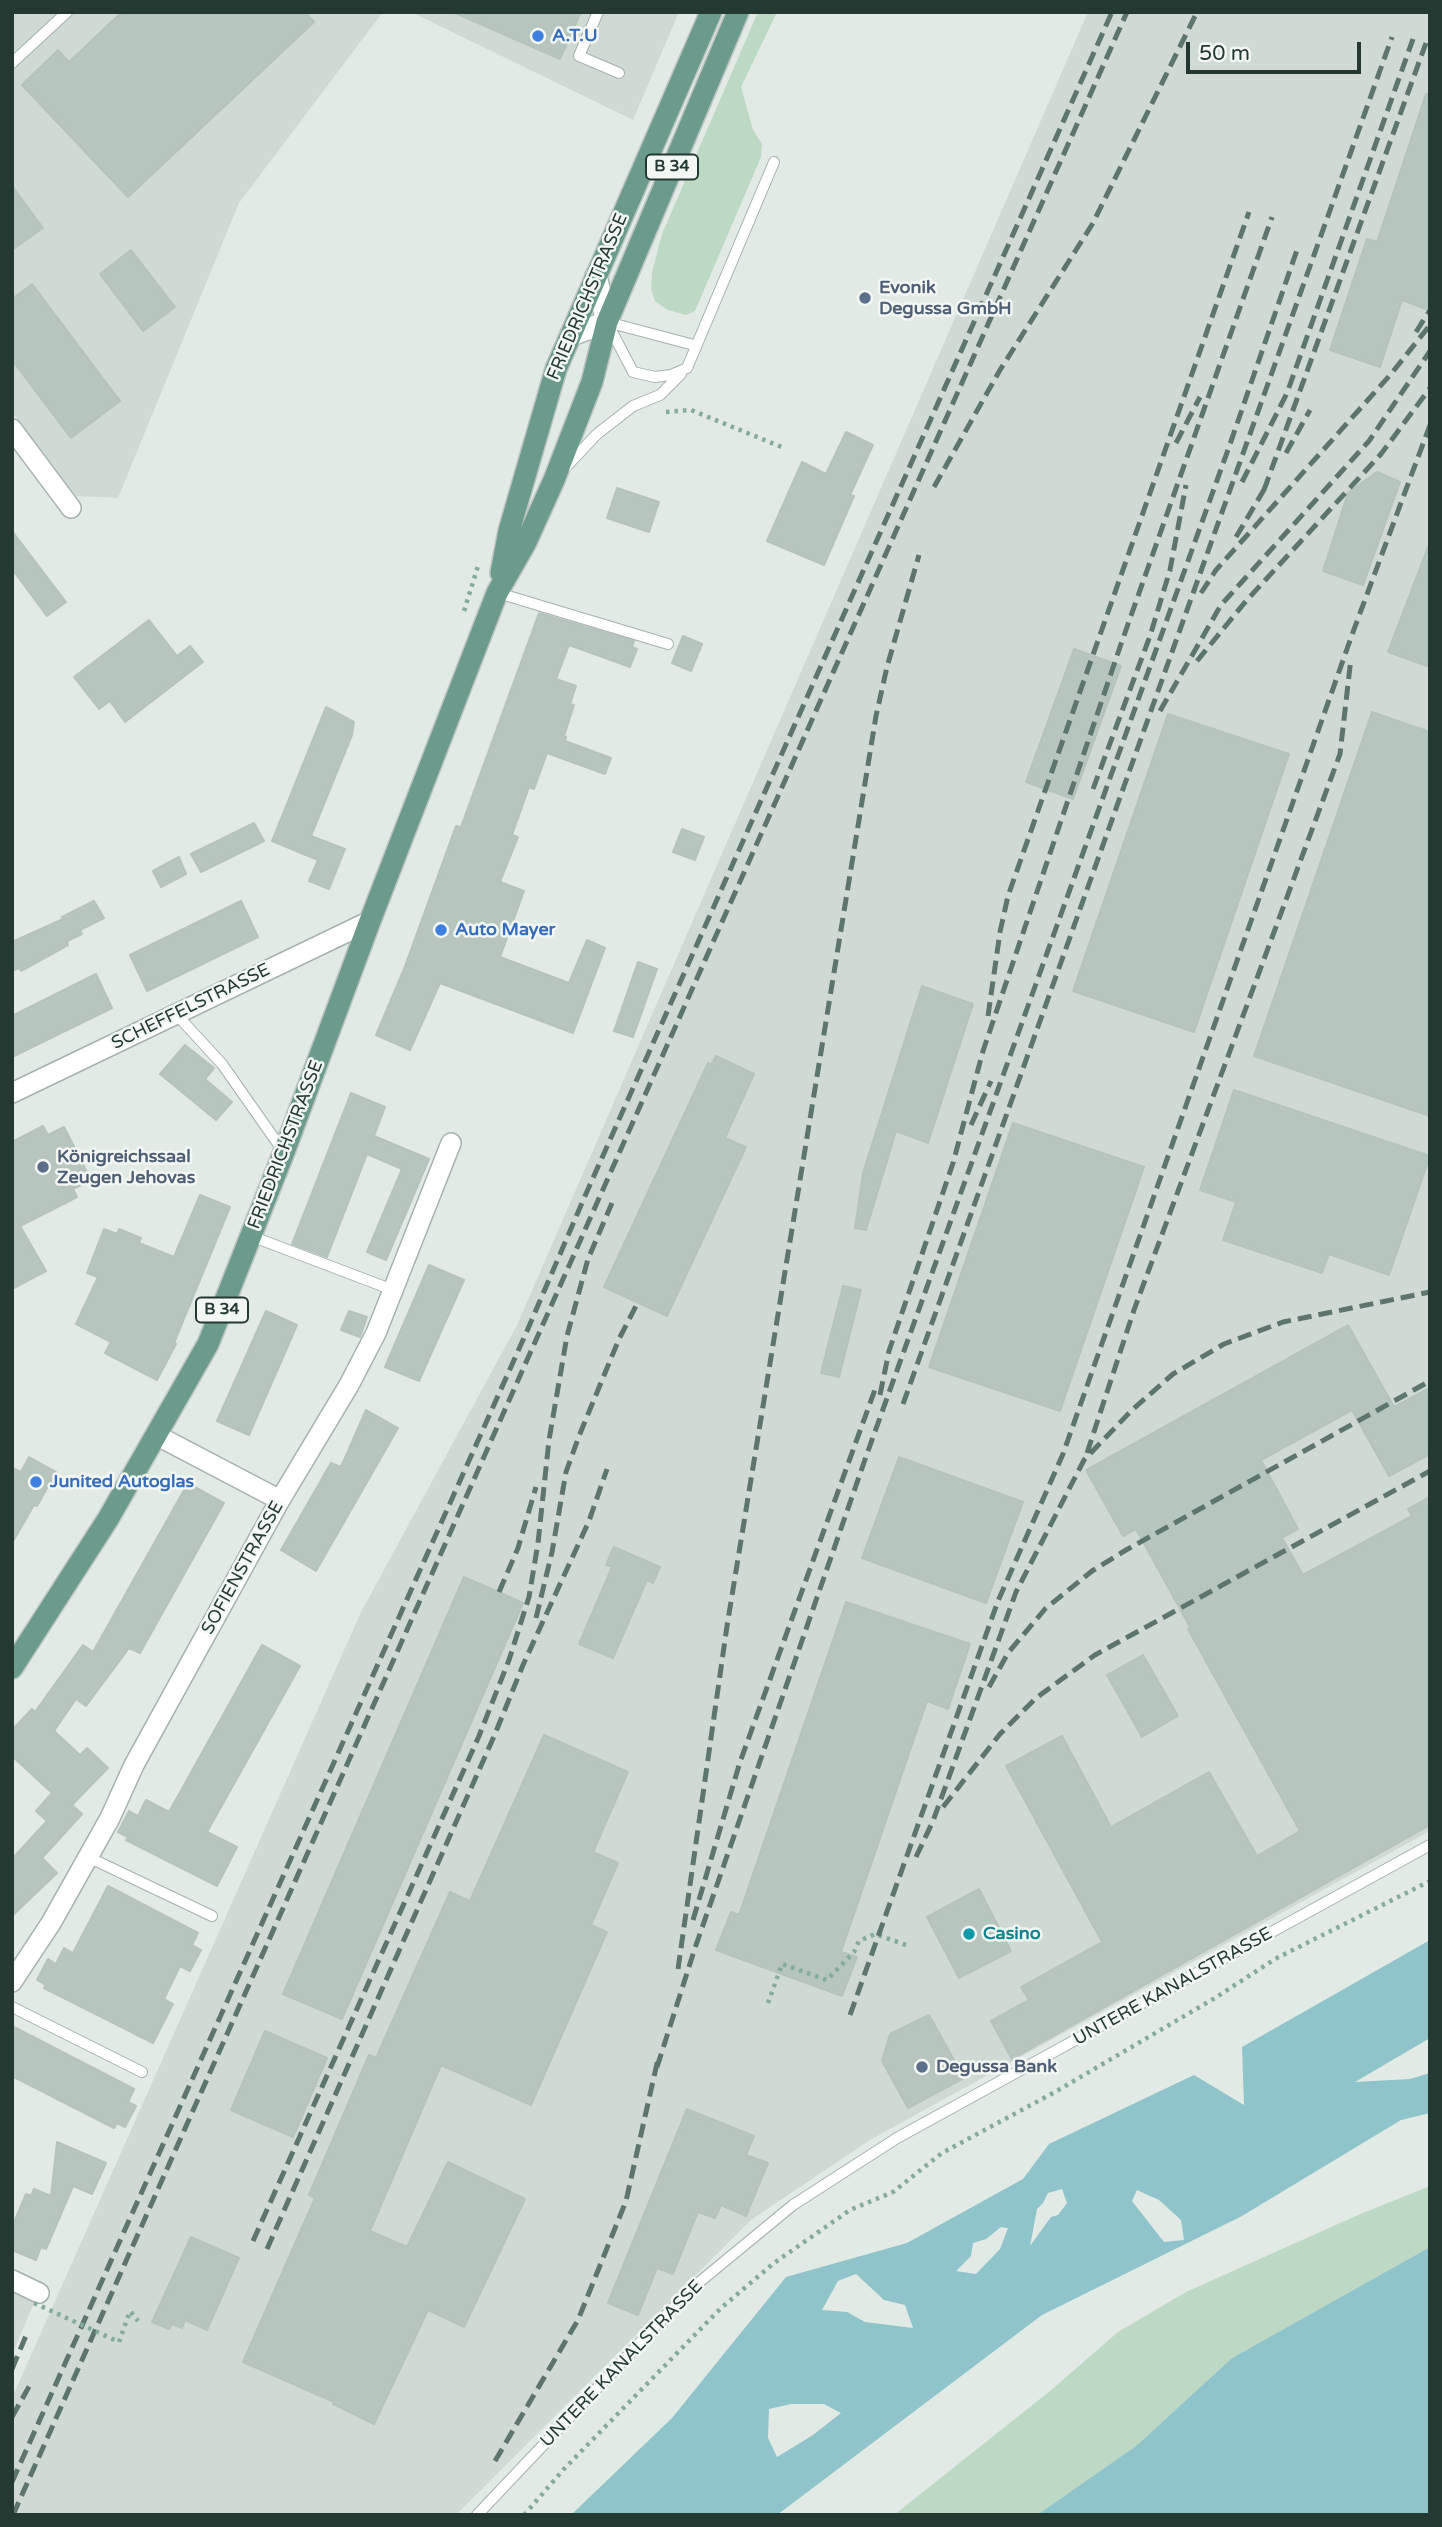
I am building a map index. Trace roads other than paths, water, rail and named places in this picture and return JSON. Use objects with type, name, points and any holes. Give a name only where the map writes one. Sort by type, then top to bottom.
[{"type":"main road","name":"FRIEDRICHSTRASSE","points":[[497,593],[516,506],[556,369],[711,12]]},
{"type":"main road","name":"B 34","points":[[607,322],[738,12]]},
{"type":"main road","points":[[571,335],[607,322],[596,276]]},
{"type":"main road","name":"FRIEDRICHSTRASSE","points":[[12,1668],[108,1519],[208,1344],[497,593],[526,542],[554,480],[592,382],[607,322]]},
{"type":"street","points":[[12,429],[71,508]]},
{"type":"street","name":"SCHEFFELSTRASSE","points":[[12,1093],[370,921]]},
{"type":"street","name":"SOFIENSTRASSE","points":[[12,1982],[51,1923],[110,1818],[134,1765],[280,1500],[349,1385],[376,1333],[451,1143]]},
{"type":"street","points":[[156,1435],[280,1500]]},
{"type":"street","points":[[12,2280],[37,2298]]},
{"type":"lane","points":[[12,63],[67,12]]},
{"type":"lane","points":[[598,12],[579,55],[619,73]]},
{"type":"lane","points":[[554,480],[597,434],[633,406],[660,395],[687,368],[694,345],[774,162]]},
{"type":"lane","points":[[607,322],[694,345]]},
{"type":"lane","points":[[607,322],[633,372],[663,376],[687,368]]},
{"type":"lane","points":[[497,593],[668,644]]},
{"type":"lane","points":[[176,1014],[222,1064],[284,1152]]},
{"type":"lane","points":[[251,1236],[393,1290]]},
{"type":"lane","name":"UNTERE KANALSTRASSE","points":[[477,2515],[691,2289],[793,2205],[897,2138],[1430,1845]]},
{"type":"lane","points":[[88,1857],[212,1916]]},
{"type":"lane","points":[[12,2007],[142,2072]]},
{"type":"water","points":[[1430,1940],[1430,2038],[1355,2082],[1410,2079],[1430,2073],[1430,2113],[1401,2120],[1242,2216],[1042,2315],[777,2515],[571,2515],[672,2418],[786,2277],[907,2243],[1023,2179],[1049,2144],[1194,2075],[1244,2105],[1242,2047]],"holes":[[[1062,2189],[1067,2203],[1058,2215],[1051,2217],[1030,2246],[1037,2209],[1048,2193]],[[1137,2190],[1159,2200],[1181,2220],[1184,2240],[1164,2242],[1132,2201]],[[1001,2227],[1008,2228],[1000,2249],[976,2274],[956,2271],[971,2256],[973,2243],[986,2239]],[[856,2274],[884,2300],[905,2305],[913,2328],[865,2322],[847,2312],[822,2310],[838,2281]],[[791,2404],[824,2404],[841,2413],[813,2435],[777,2457],[768,2438],[769,2409]]]},
{"type":"water","points":[[1430,2247],[1430,2515],[1037,2515],[1136,2446],[1232,2358]]},
{"type":"railway","points":[[12,2482],[527,1331],[1112,12]]},
{"type":"railway","points":[[13,2515],[1127,12]]},
{"type":"railway","points":[[934,487],[1000,370],[1093,223],[1197,12]]},
{"type":"railway","points":[[903,1404],[1392,37]]},
{"type":"railway","points":[[1242,482],[1287,393],[1413,39]]},
{"type":"railway","points":[[1264,490],[1426,43]]},
{"type":"railway","points":[[988,1016],[1008,896],[1249,212]]},
{"type":"railway","points":[[880,1395],[889,1351],[953,1163],[983,1051],[1121,644],[1272,217]]},
{"type":"railway","points":[[657,2067],[695,1948],[868,1451],[1229,447],[1297,250]]},
{"type":"railway","points":[[1416,332],[1430,310]]},
{"type":"railway","points":[[1201,593],[1216,570],[1391,374],[1430,325]]},
{"type":"railway","points":[[1160,711],[1221,605],[1369,441],[1430,351]]},
{"type":"railway","points":[[1197,661],[1246,601],[1381,454],[1430,388]]},
{"type":"railway","points":[[1176,443],[1200,397]]},
{"type":"railway","points":[[1286,453],[1310,410]]},
{"type":"railway","points":[[850,2015],[998,1601],[1063,1454],[1353,632],[1430,425]]},
{"type":"railway","points":[[1236,537],[1268,483]]},
{"type":"railway","points":[[1093,789],[1150,636],[1170,570],[1186,485]]},
{"type":"railway","points":[[678,1969],[727,1626],[876,716],[919,555]]},
{"type":"railway","points":[[1087,1453],[1134,1310],[1340,754],[1351,658]]},
{"type":"railway","points":[[971,1125],[991,1081]]},
{"type":"railway","points":[[253,2241],[479,1736],[509,1660],[529,1597],[538,1543],[549,1440],[567,1336],[588,1259],[612,1203]]},
{"type":"railway","points":[[916,1857],[933,1821],[1016,1592],[1084,1460],[1132,1410],[1173,1374],[1224,1344],[1283,1322],[1430,1292]]},
{"type":"railway","points":[[536,1618],[552,1552],[566,1472],[619,1339],[638,1302]]},
{"type":"railway","points":[[989,1687],[1008,1653],[1045,1609],[1092,1571],[1430,1381]]},
{"type":"railway","points":[[693,1920],[740,1762],[877,1384]]},
{"type":"railway","points":[[267,2249],[523,1665],[589,1521],[607,1469]]},
{"type":"railway","points":[[943,1807],[1000,1734],[1036,1698],[1095,1655],[1430,1471]]},
{"type":"railway","points":[[499,1592],[518,1548],[536,1487]]},
{"type":"railway","points":[[495,2461],[578,2320],[626,2201],[658,2059]]},
{"type":"railway","points":[[12,2369],[28,2331]]},
{"type":"railway","points":[[12,2417],[31,2383]]},
{"type":"place","name":"A.T.U","points":[[538,36]]},
{"type":"place","name":"Evonik Degussa GmbH","points":[[865,298]]},
{"type":"place","name":"Auto Mayer","points":[[441,930]]},
{"type":"place","name":"Königreichssaal Zeugen Jehovas","points":[[43,1167]]},
{"type":"place","name":"Junited Autoglas","points":[[36,1482]]},
{"type":"place","name":"Casino","points":[[969,1934]]},
{"type":"place","name":"Degussa Bank","points":[[922,2067]]}]
